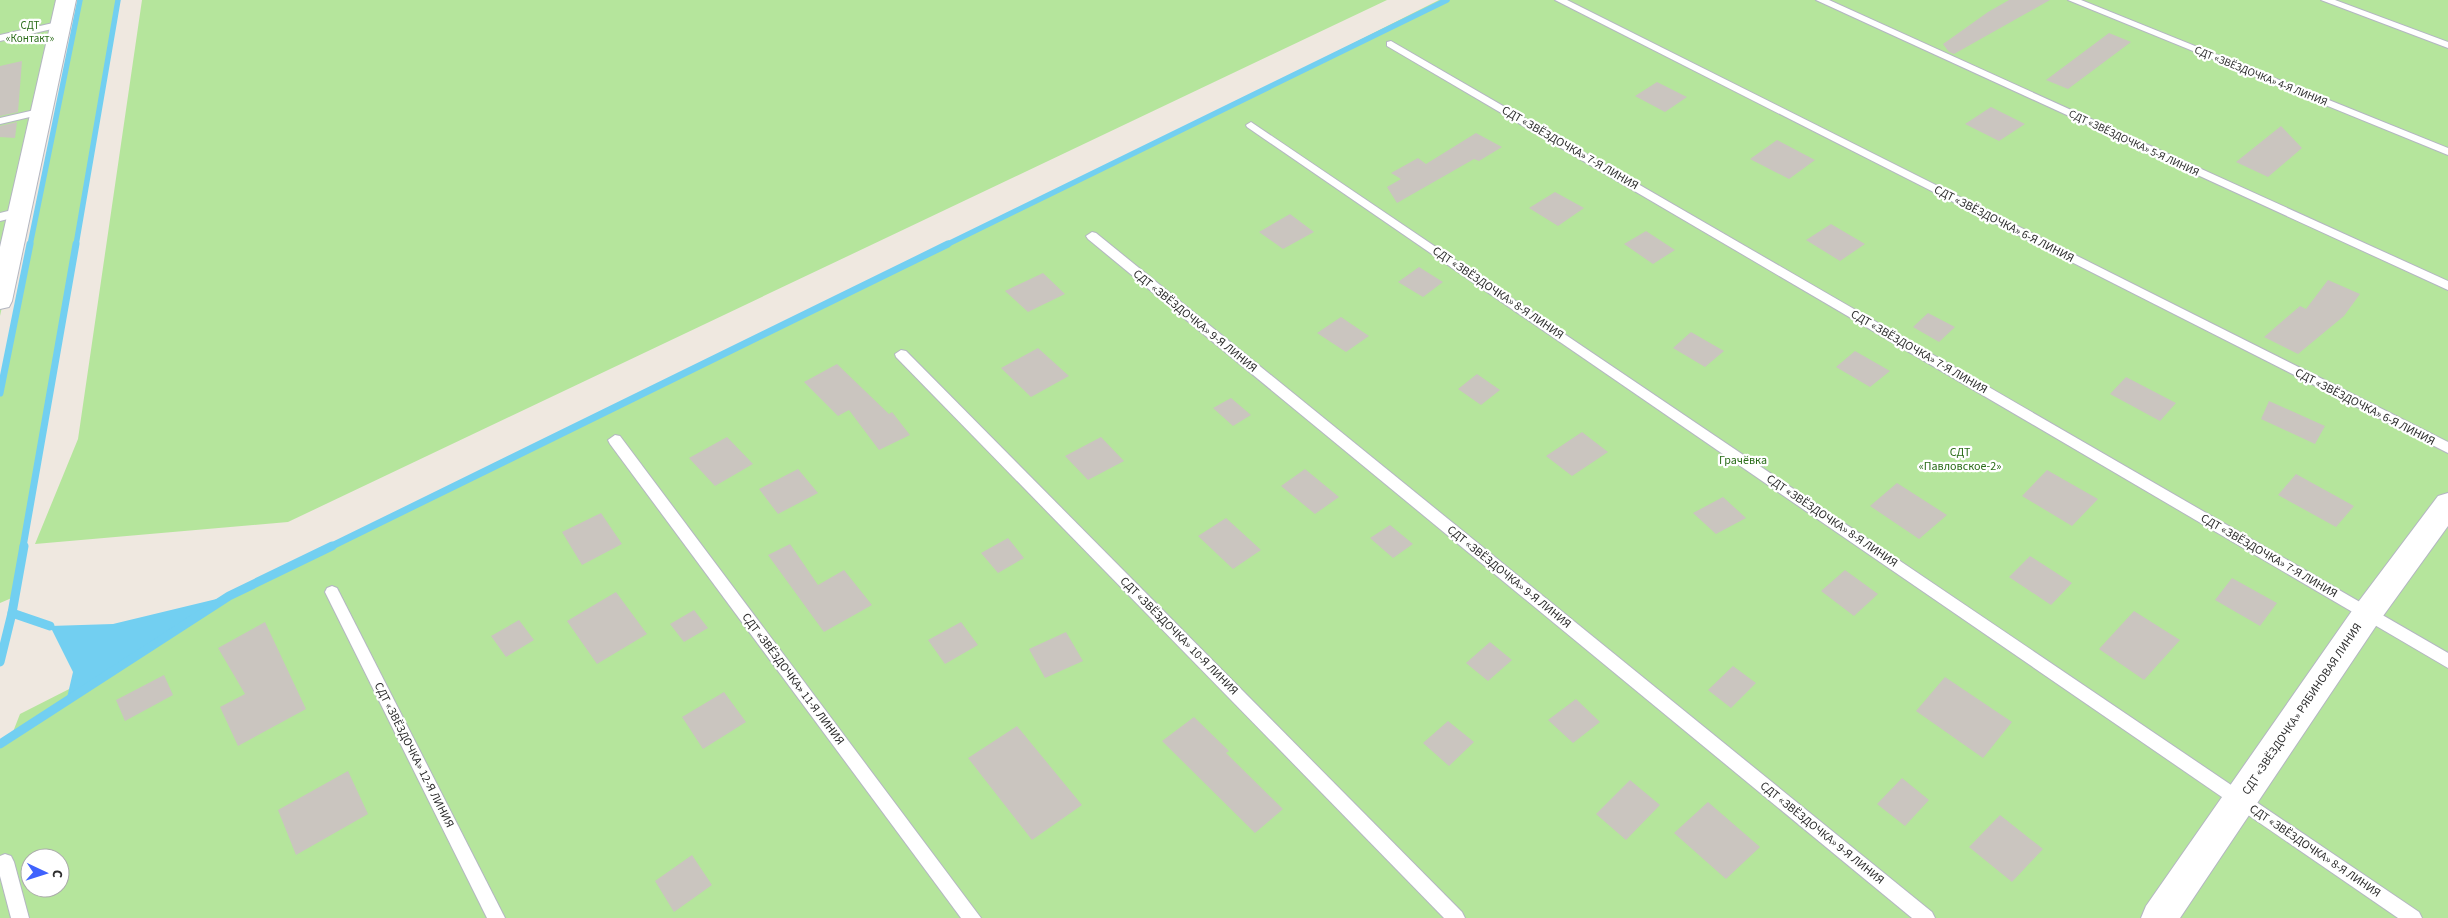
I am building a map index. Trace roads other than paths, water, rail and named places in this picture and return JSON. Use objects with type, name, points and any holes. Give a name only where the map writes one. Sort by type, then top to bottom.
[{"type":"street","points":[[0,301],[10,214],[43,111],[66,0]]},
{"type":"street","name":"СДТ «ЗВЁЗДОЧКА» РЯБИНОВАЯ ЛИНИЯ","points":[[2159,918],[2367,614],[2448,504]]},
{"type":"lane","name":"СДТ «ЗВЁЗДОЧКА» 6-Я ЛИНИЯ","points":[[1560,0],[2448,448]]},
{"type":"lane","name":"СДТ «ЗВЁЗДОЧКА» 5-Я ЛИНИЯ","points":[[1821,0],[2448,286]]},
{"type":"lane","name":"СДТ «ЗВЁЗДОЧКА» 4-Я ЛИНИЯ","points":[[2073,0],[2448,152]]},
{"type":"lane","points":[[2326,0],[2448,45]]},
{"type":"lane","points":[[0,38],[62,24]]},
{"type":"lane","name":"СДТ «ЗВЁЗДОЧКА» 7-Я ЛИНИЯ","points":[[1391,44],[2448,661]]},
{"type":"lane","points":[[0,121],[43,111]]},
{"type":"lane","name":"СДТ «ЗВЁЗДОЧКА» 8-Я ЛИНИЯ","points":[[1251,124],[2413,918]]},
{"type":"lane","name":"СДТ «ЗВЁЗДОЧКА» 9-Я ЛИНИЯ","points":[[1092,236],[1926,918]]},
{"type":"lane","name":"СДТ «ЗВЁЗДОЧКА» 10-Я ЛИНИЯ","points":[[901,354],[1456,918]]},
{"type":"lane","name":"СДТ «ЗВЁЗДОЧКА» 11-Я ЛИНИЯ","points":[[615,440],[972,918]]},
{"type":"lane","name":"СДТ «ЗВЁЗДОЧКА» 12-Я ЛИНИЯ","points":[[332,592],[496,918]]},
{"type":"lane","points":[[5,862],[20,918]]},
{"type":"water","points":[[229,596],[66,702],[73,672],[50,626],[113,624]]},
{"type":"waterway","points":[[30,245],[80,0]]},
{"type":"waterway","points":[[76,245],[118,0]]},
{"type":"waterway","points":[[946,245],[1447,0]]},
{"type":"waterway","points":[[0,393],[30,244]]},
{"type":"waterway","points":[[23,547],[76,244]]},
{"type":"waterway","points":[[330,547],[948,244]]},
{"type":"waterway","points":[[12,613],[24,546]]},
{"type":"waterway","points":[[0,744],[229,596],[332,546]]},
{"type":"waterway","points":[[0,662],[12,613]]},
{"type":"waterway","points":[[12,613],[50,626]]},
{"type":"park label","name":"СДТ «Контакт»","points":[[30,31]]},
{"type":"park label","name":"СДТ «Павловское-2»","points":[[1960,459]]},
{"type":"park label","name":"Грачёвка","points":[[1743,460]]}]
